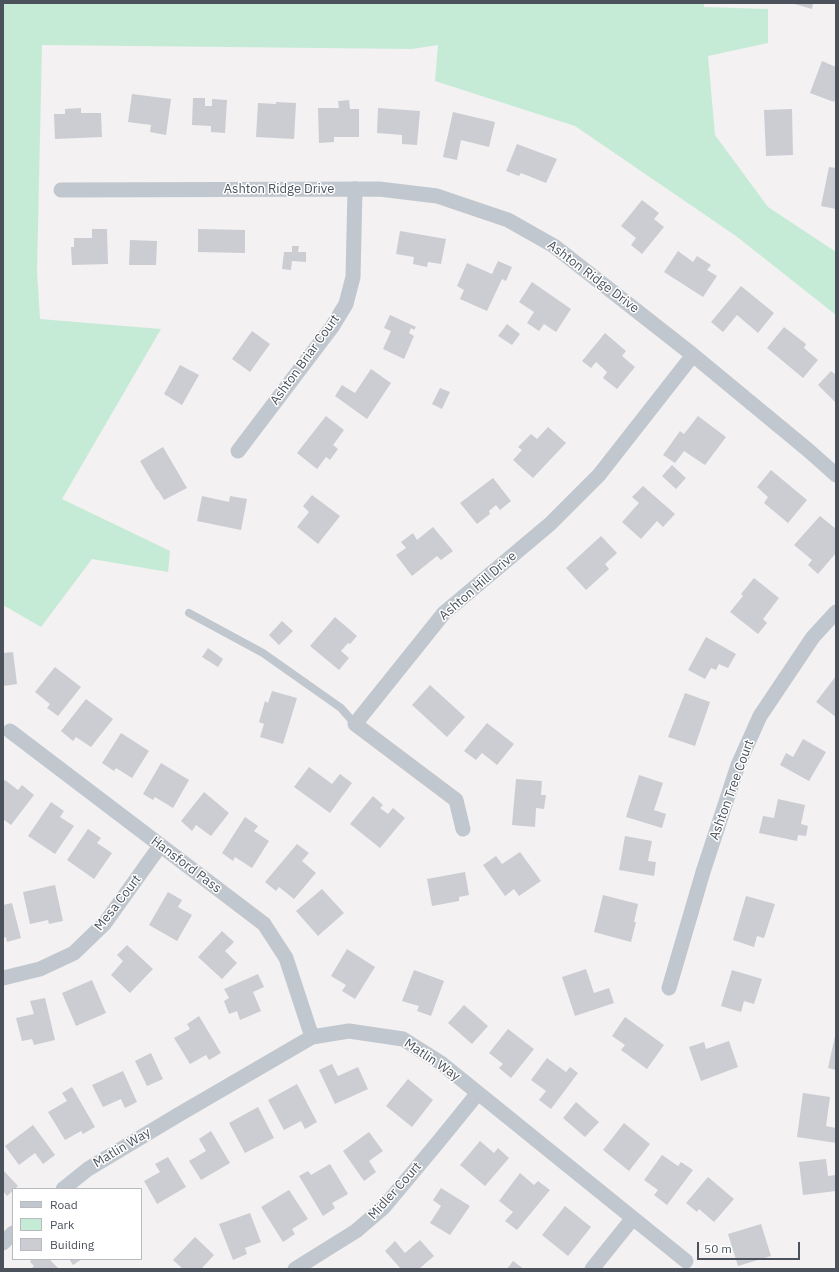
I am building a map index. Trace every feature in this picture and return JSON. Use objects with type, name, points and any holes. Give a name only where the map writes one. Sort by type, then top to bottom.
[{"type":"street","name":"Ashton Briar Court","points":[[238,451],[332,327],[346,304],[353,277],[355,189]]},
{"type":"street","name":"Ashton Ridge Drive","points":[[61,190],[379,189],[437,196],[508,220],[554,246],[694,355],[836,475]]},
{"type":"street","name":"Ashton Hill Drive","points":[[355,724],[444,613],[550,524],[599,475],[694,355]]},
{"type":"street","name":"Ashton Tree Court","points":[[669,988],[703,872],[738,764],[760,716],[813,637],[836,612]]},
{"type":"street","points":[[355,724],[456,800],[463,829]]},
{"type":"street","name":"Hansford Pass","points":[[10,731],[264,924],[286,958],[312,1037]]},
{"type":"street","name":"Mesa Court","points":[[3,978],[40,969],[74,953],[105,923],[160,846]]},
{"type":"street","name":"Matlin Way","points":[[64,1188],[88,1169],[178,1114],[312,1037],[349,1031],[403,1039],[441,1063],[686,1261]]},
{"type":"street","name":"Midler Court","points":[[295,1269],[356,1231],[384,1207],[478,1093]]},
{"type":"street","points":[[592,1269],[633,1218]]},
{"type":"street","points":[[3,1243],[12,1234]]},
{"type":"lane","points":[[189,613],[263,652],[341,708],[355,724]]},
{"type":"green space","points":[[3,3],[704,3],[704,7],[768,9],[768,43],[708,56],[715,135],[768,207],[836,252],[836,315],[736,236],[575,126],[435,81],[438,45],[412,49],[42,45],[37,272],[40,319],[161,329],[62,499],[170,551],[168,572],[92,559],[41,627],[3,605]]},
{"type":"building","points":[[791,3],[813,3],[812,9]]},
{"type":"building","points":[[822,61],[836,67],[836,97],[834,102],[810,93]]},
{"type":"building","points":[[132,94],[171,99],[166,135],[150,132],[151,125],[128,122]]},
{"type":"building","points":[[193,98],[205,98],[205,106],[212,106],[212,99],[227,100],[225,133],[211,132],[211,126],[192,125]]},
{"type":"building","points":[[349,100],[350,109],[359,109],[359,137],[334,137],[334,142],[319,143],[318,108],[339,108],[338,101]]},
{"type":"building","points":[[276,102],[296,103],[294,139],[256,137],[258,103],[276,104]]},
{"type":"building","points":[[81,108],[81,113],[101,113],[102,137],[55,139],[54,114],[65,114],[65,109]]},
{"type":"building","points":[[378,108],[420,111],[417,145],[402,144],[402,135],[377,133]]},
{"type":"building","points":[[792,109],[793,155],[766,156],[764,110]]},
{"type":"building","points":[[453,112],[495,122],[489,147],[461,140],[457,160],[443,157]]},
{"type":"building","points":[[517,144],[557,159],[546,183],[521,173],[519,176],[506,171]]},
{"type":"building","points":[[829,167],[836,168],[836,209],[821,206]]},
{"type":"building","points":[[642,200],[659,213],[654,219],[664,227],[642,254],[631,245],[636,238],[621,226]]},
{"type":"building","points":[[92,229],[107,229],[108,264],[72,265],[71,247],[74,247],[74,238],[92,238]]},
{"type":"building","points":[[198,229],[245,230],[245,253],[198,252]]},
{"type":"building","points":[[400,231],[446,239],[441,264],[428,262],[427,267],[413,264],[414,257],[396,254]]},
{"type":"building","points":[[130,240],[157,241],[156,265],[129,265]]},
{"type":"building","points":[[292,246],[299,246],[298,252],[306,252],[306,262],[292,261],[291,270],[282,269],[284,252],[292,252]]},
{"type":"building","points":[[678,251],[693,262],[697,256],[711,265],[707,270],[717,276],[703,297],[664,272]]},
{"type":"building","points":[[498,261],[512,267],[506,281],[502,279],[487,311],[460,299],[464,290],[457,286],[467,263],[492,274]]},
{"type":"building","points":[[532,282],[571,309],[556,332],[544,324],[539,331],[527,323],[534,312],[519,302]]},
{"type":"building","points":[[741,286],[774,313],[758,333],[737,315],[723,332],[711,322]]},
{"type":"building","points":[[390,315],[416,327],[414,330],[411,328],[409,333],[414,336],[404,359],[383,349],[391,331],[384,328]]},
{"type":"building","points":[[507,324],[520,334],[512,345],[498,336]]},
{"type":"building","points":[[784,327],[806,344],[804,348],[818,360],[803,378],[767,348]]},
{"type":"building","points":[[252,331],[270,344],[250,372],[232,359]]},
{"type":"building","points":[[605,333],[626,351],[622,356],[635,367],[617,389],[603,378],[607,372],[596,362],[591,368],[582,361]]},
{"type":"building","points":[[180,365],[199,375],[182,405],[164,394]]},
{"type":"building","points":[[371,369],[391,383],[367,419],[335,396],[342,385],[355,393]]},
{"type":"building","points":[[831,371],[836,375],[836,403],[818,385]]},
{"type":"building","points":[[440,388],[450,392],[442,409],[432,404]]},
{"type":"building","points":[[326,416],[344,430],[333,445],[338,449],[330,460],[326,457],[317,469],[297,453]]},
{"type":"building","points":[[698,416],[726,437],[705,465],[684,451],[675,463],[663,455],[680,431],[684,434]]},
{"type":"building","points":[[548,427],[566,443],[533,478],[513,460],[522,450],[518,447],[531,434],[537,439]]},
{"type":"building","points":[[163,447],[187,488],[164,500],[140,461]]},
{"type":"building","points":[[672,465],[686,478],[676,489],[662,476]]},
{"type":"building","points":[[771,470],[807,500],[788,523],[764,503],[768,497],[757,487]]},
{"type":"building","points":[[493,478],[511,501],[500,510],[496,505],[489,511],[490,514],[477,524],[460,503]]},
{"type":"building","points":[[643,486],[675,514],[663,527],[657,521],[641,539],[622,522],[639,503],[632,497]]},
{"type":"building","points":[[312,495],[340,516],[318,544],[297,527],[309,512],[303,506]]},
{"type":"building","points":[[202,496],[229,502],[230,496],[247,499],[241,530],[197,521]]},
{"type":"building","points":[[820,516],[836,529],[836,553],[818,574],[808,565],[812,560],[794,545]]},
{"type":"building","points":[[433,527],[453,551],[441,560],[437,556],[412,576],[396,555],[406,548],[401,542],[413,533],[417,540]]},
{"type":"building","points":[[601,536],[617,553],[605,564],[609,569],[586,590],[566,568]]},
{"type":"building","points":[[754,578],[779,598],[763,619],[767,623],[758,634],[730,612],[743,596],[741,594]]},
{"type":"building","points":[[335,617],[357,636],[341,651],[349,658],[339,670],[310,646]]},
{"type":"building","points":[[282,621],[293,631],[279,645],[269,635]]},
{"type":"building","points":[[706,637],[736,654],[728,668],[719,664],[716,670],[711,668],[705,679],[688,670]]},
{"type":"building","points":[[208,648],[223,659],[218,667],[202,657]]},
{"type":"building","points":[[13,652],[17,684],[3,686],[3,653]]},
{"type":"building","points":[[55,667],[81,687],[58,716],[47,708],[50,704],[35,692]]},
{"type":"building","points":[[836,676],[836,717],[816,702]]},
{"type":"building","points":[[430,685],[465,717],[447,737],[412,705]]},
{"type":"building","points":[[272,691],[297,698],[283,744],[260,737],[264,724],[259,722],[265,701],[268,703]]},
{"type":"building","points":[[685,693],[710,702],[695,746],[668,737]]},
{"type":"building","points":[[86,699],[113,719],[91,747],[76,737],[73,741],[61,731]]},
{"type":"building","points":[[487,723],[514,744],[497,765],[482,753],[476,760],[464,751]]},
{"type":"building","points":[[121,733],[149,751],[132,778],[116,768],[114,771],[102,763]]},
{"type":"building","points":[[803,739],[826,752],[809,781],[780,765],[786,753],[793,757]]},
{"type":"building","points":[[161,763],[189,780],[173,808],[155,797],[153,800],[143,794]]},
{"type":"building","points":[[309,767],[332,784],[340,774],[352,783],[330,813],[294,787]]},
{"type":"building","points":[[639,775],[663,783],[654,810],[666,814],[662,828],[626,817]]},
{"type":"building","points":[[516,779],[542,781],[541,795],[546,795],[544,809],[536,808],[535,827],[512,825]]},
{"type":"building","points":[[5,780],[18,790],[22,785],[34,795],[11,825],[3,819],[3,782]]},
{"type":"building","points":[[204,792],[229,813],[211,836],[196,825],[192,831],[181,821]]},
{"type":"building","points":[[373,796],[383,805],[380,808],[388,814],[393,808],[405,818],[380,848],[350,824]]},
{"type":"building","points":[[778,799],[805,805],[801,824],[808,826],[806,836],[798,835],[797,841],[759,833],[763,816],[774,818]]},
{"type":"building","points":[[51,802],[64,811],[60,817],[74,826],[55,854],[28,836]]},
{"type":"building","points":[[245,817],[258,826],[254,831],[269,841],[252,868],[235,857],[233,861],[222,853]]},
{"type":"building","points":[[88,829],[101,838],[97,843],[112,853],[94,879],[67,860]]},
{"type":"building","points":[[625,836],[652,841],[648,861],[656,862],[654,876],[619,870]]},
{"type":"building","points":[[297,844],[309,853],[302,861],[316,873],[294,899],[279,887],[276,891],[265,882]]},
{"type":"building","points":[[520,852],[541,881],[519,896],[514,889],[505,896],[483,865],[496,856],[502,864]]},
{"type":"building","points":[[465,872],[469,895],[459,897],[459,901],[432,906],[427,879]]},
{"type":"building","points":[[55,885],[63,921],[49,924],[48,920],[30,924],[23,892]]},
{"type":"building","points":[[322,889],[344,913],[318,936],[296,911]]},
{"type":"building","points":[[168,892],[182,900],[178,907],[192,915],[177,941],[149,925]]},
{"type":"building","points":[[603,895],[638,904],[634,922],[636,922],[631,942],[594,932]]},
{"type":"building","points":[[746,896],[775,904],[764,938],[757,936],[754,947],[733,940]]},
{"type":"building","points":[[12,903],[21,938],[7,942],[6,937],[3,938],[3,905]]},
{"type":"building","points":[[222,931],[234,942],[225,951],[237,963],[222,979],[198,957]]},
{"type":"building","points":[[127,945],[153,969],[130,993],[111,975],[123,961],[117,955]]},
{"type":"building","points":[[347,949],[375,967],[355,999],[342,991],[346,985],[331,976]]},
{"type":"building","points":[[586,969],[594,993],[609,988],[614,1003],[575,1016],[562,977]]},
{"type":"building","points":[[414,970],[444,981],[431,1016],[417,1011],[419,1006],[402,1001]]},
{"type":"building","points":[[732,970],[762,979],[754,1004],[744,1001],[741,1012],[721,1006]]},
{"type":"building","points":[[258,974],[264,987],[253,992],[261,1011],[240,1020],[237,1011],[229,1014],[224,1001],[229,998],[224,989]]},
{"type":"building","points":[[92,980],[106,1013],[76,1026],[62,993]]},
{"type":"building","points":[[45,998],[55,1040],[34,1045],[32,1039],[22,1041],[16,1018],[34,1014],[30,1001]]},
{"type":"building","points":[[464,1005],[488,1026],[472,1044],[448,1023]]},
{"type":"building","points":[[199,1016],[221,1053],[209,1060],[206,1055],[190,1064],[174,1038],[190,1029],[187,1024]]},
{"type":"building","points":[[625,1017],[664,1045],[647,1069],[621,1050],[625,1045],[612,1036]]},
{"type":"building","points":[[508,1029],[534,1049],[511,1078],[499,1068],[503,1064],[489,1053]]},
{"type":"building","points":[[836,1036],[836,1070],[828,1068]]},
{"type":"building","points":[[729,1041],[738,1067],[701,1081],[689,1047],[704,1042],[706,1049]]},
{"type":"building","points":[[151,1053],[163,1079],[147,1086],[135,1061]]},
{"type":"building","points":[[547,1058],[566,1072],[570,1067],[578,1073],[551,1109],[539,1100],[546,1091],[531,1080]]},
{"type":"building","points":[[332,1064],[338,1076],[358,1067],[368,1089],[335,1104],[319,1070]]},
{"type":"building","points":[[123,1071],[137,1102],[125,1108],[121,1099],[103,1107],[92,1085]]},
{"type":"building","points":[[408,1079],[433,1100],[412,1127],[386,1106]]},
{"type":"building","points":[[297,1084],[317,1122],[305,1129],[301,1121],[284,1130],[268,1100]]},
{"type":"building","points":[[72,1087],[95,1127],[83,1134],[81,1131],[65,1140],[48,1112],[67,1101],[62,1093]]},
{"type":"building","points":[[803,1093],[830,1097],[826,1126],[836,1128],[836,1143],[797,1137]]},
{"type":"building","points":[[576,1102],[599,1122],[585,1137],[563,1118]]},
{"type":"building","points":[[258,1107],[274,1138],[245,1153],[229,1123]]},
{"type":"building","points":[[624,1123],[650,1144],[629,1171],[603,1150]]},
{"type":"building","points":[[33,1125],[55,1155],[43,1164],[35,1153],[19,1165],[5,1146]]},
{"type":"building","points":[[211,1131],[230,1163],[201,1180],[189,1161],[206,1151],[199,1139]]},
{"type":"building","points":[[369,1132],[383,1151],[369,1161],[376,1172],[364,1181],[343,1151]]},
{"type":"building","points":[[480,1141],[494,1153],[498,1148],[509,1158],[485,1186],[460,1165]]},
{"type":"building","points":[[662,1155],[678,1166],[681,1162],[693,1170],[667,1205],[654,1195],[658,1190],[644,1180]]},
{"type":"building","points":[[168,1157],[186,1187],[157,1204],[144,1181],[160,1172],[155,1164]]},
{"type":"building","points":[[826,1159],[828,1176],[836,1175],[836,1191],[803,1195],[799,1162]]},
{"type":"building","points":[[330,1164],[348,1194],[332,1203],[335,1208],[323,1216],[299,1176],[308,1171],[311,1175]]},
{"type":"building","points":[[3,1170],[18,1186],[16,1188],[12,1188],[12,1191],[7,1196],[3,1191]]},
{"type":"building","points":[[520,1173],[534,1185],[538,1181],[550,1190],[517,1230],[505,1221],[513,1212],[499,1201]]},
{"type":"building","points":[[708,1177],[734,1199],[714,1222],[699,1209],[697,1212],[686,1203]]},
{"type":"building","points":[[441,1188],[470,1206],[450,1235],[430,1223],[441,1206],[433,1200]]},
{"type":"building","points":[[289,1190],[308,1219],[292,1229],[295,1234],[283,1242],[261,1207]]},
{"type":"building","points":[[565,1206],[591,1227],[568,1256],[542,1235]]},
{"type":"building","points":[[250,1213],[261,1242],[245,1248],[247,1254],[233,1260],[219,1224]]},
{"type":"building","points":[[761,1224],[771,1256],[738,1266],[728,1234]]},
{"type":"building","points":[[195,1237],[214,1255],[202,1268],[203,1269],[183,1269],[173,1260]]},
{"type":"building","points":[[420,1240],[434,1256],[419,1269],[401,1269],[385,1251],[395,1241],[405,1253]]},
{"type":"building","points":[[31,1260],[50,1260],[59,1269],[31,1269],[34,1266],[30,1262]]},
{"type":"building","points":[[70,1260],[80,1260],[73,1265]]},
{"type":"building","points":[[513,1261],[524,1269],[507,1269]]}]
